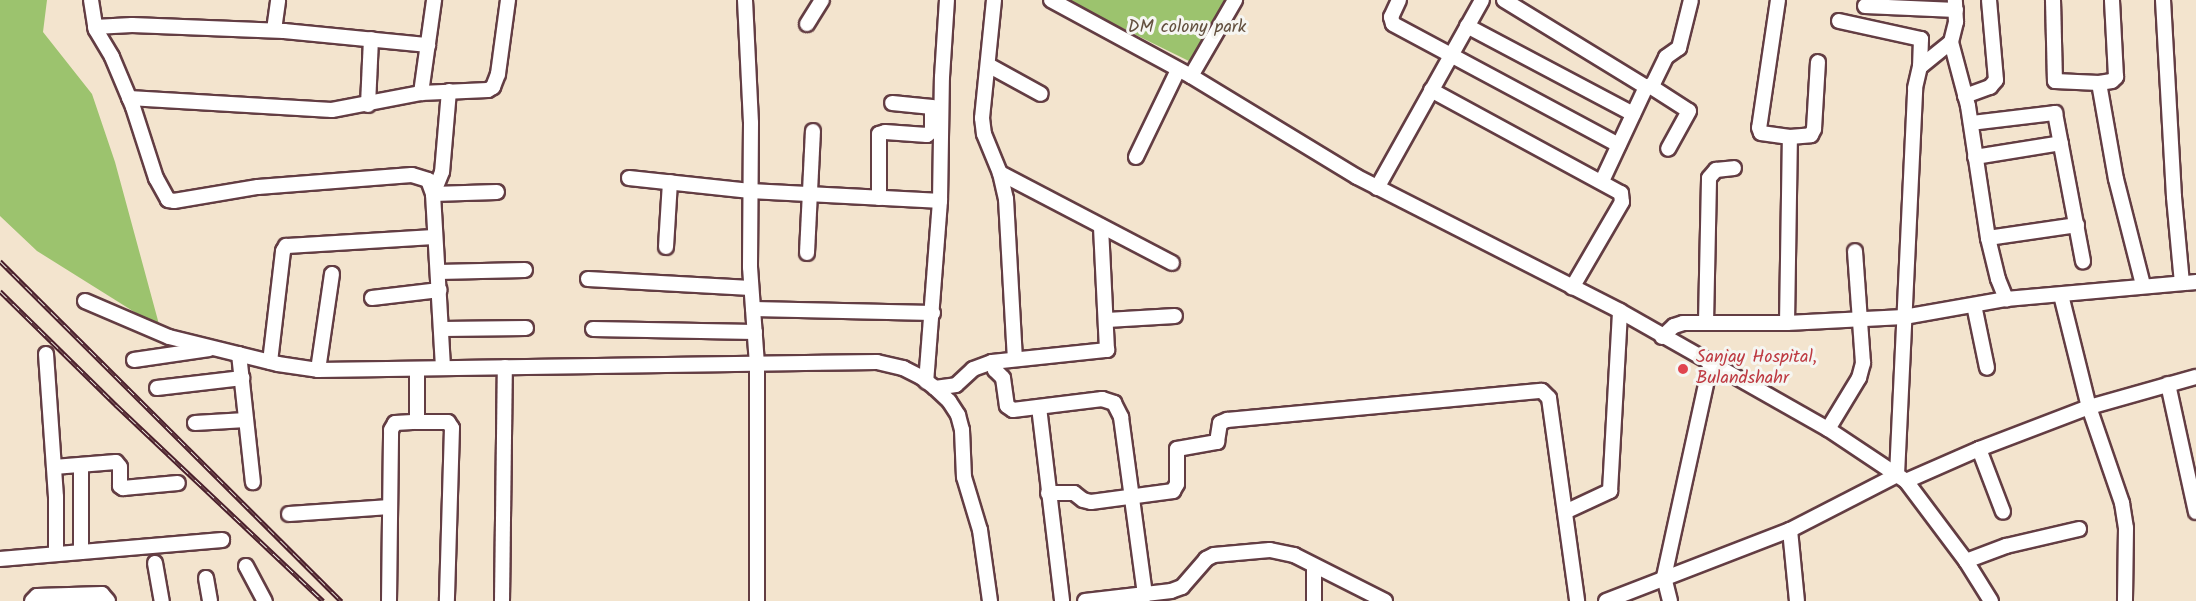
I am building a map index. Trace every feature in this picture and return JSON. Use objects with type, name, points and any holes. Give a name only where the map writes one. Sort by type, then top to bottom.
[{"type":"street","points":[[91,0],[95,27],[112,57],[129,98],[156,178],[168,200],[174,201],[258,187],[412,176],[428,180],[433,194],[443,368]]},
{"type":"street","points":[[274,30],[278,0]]},
{"type":"street","points":[[421,93],[434,0]]},
{"type":"street","points":[[129,98],[322,110],[368,105],[421,93],[479,91],[492,87],[498,74],[508,0]]},
{"type":"street","points":[[745,0],[751,123],[751,288],[757,365],[757,601]]},
{"type":"street","points":[[807,24],[822,0]]},
{"type":"street","points":[[930,385],[940,201],[942,77],[947,0]]},
{"type":"street","points":[[994,0],[982,118],[984,134],[1000,173],[1006,199],[1015,358]]},
{"type":"street","points":[[1136,157],[1185,73],[1235,0]]},
{"type":"street","points":[[1400,0],[1391,17],[1394,24],[1452,53],[1619,145]]},
{"type":"street","points":[[1377,188],[1482,0]]},
{"type":"street","points":[[1504,0],[1689,111],[1668,149]]},
{"type":"street","points":[[1602,181],[1648,86],[1666,57],[1679,48],[1691,0]]},
{"type":"street","points":[[1778,0],[1759,128],[1763,135],[1807,136],[1813,132],[1818,62]]},
{"type":"street","points":[[1965,96],[1990,87],[1996,80],[1989,0]]},
{"type":"street","points":[[2053,0],[2055,81],[2099,83],[2112,81],[2116,76],[2112,0]]},
{"type":"street","points":[[1662,337],[1674,326],[1904,317],[2006,299],[2143,285],[2189,283],[2174,197],[2163,0]]},
{"type":"street","points":[[1059,2],[1185,73],[1377,188],[1620,311],[1662,337],[1711,362],[1828,429],[1901,478],[1966,561],[1991,601]]},
{"type":"street","points":[[1865,6],[1955,5],[1951,42],[1971,123],[1988,238],[1998,279],[2006,299]]},
{"type":"street","points":[[1839,21],[1921,39],[1920,67],[1915,88],[1904,317],[1901,478]]},
{"type":"street","points":[[95,27],[132,25],[274,30],[428,45]]},
{"type":"street","points":[[1467,26],[1633,114]]},
{"type":"street","points":[[368,105],[371,39]]},
{"type":"street","points":[[1920,67],[1951,42]]},
{"type":"street","points":[[988,65],[1041,94]]},
{"type":"street","points":[[2099,83],[2116,179],[2143,285]]},
{"type":"street","points":[[1431,90],[1619,189],[1622,202],[1572,288]]},
{"type":"street","points":[[433,194],[442,172],[449,92]]},
{"type":"street","points":[[879,198],[879,134],[885,132],[927,135],[932,131],[932,106],[892,104]]},
{"type":"street","points":[[1971,123],[2053,112],[2083,261]]},
{"type":"street","points":[[807,253],[813,131]]},
{"type":"street","points":[[1787,323],[1790,137]]},
{"type":"street","points":[[1975,157],[2061,143]]},
{"type":"street","points":[[1706,323],[1709,178],[1716,170],[1734,168]]},
{"type":"street","points":[[1000,173],[1172,263]]},
{"type":"street","points":[[629,178],[750,191],[940,201]]},
{"type":"street","points":[[666,247],[670,182]]},
{"type":"street","points":[[433,194],[497,192]]},
{"type":"street","points":[[1988,238],[2077,225]]},
{"type":"street","points":[[930,385],[956,385],[973,369],[992,362],[1015,358],[1103,352],[1109,346],[1101,226]]},
{"type":"street","points":[[270,362],[283,251],[286,246],[435,237]]},
{"type":"street","points":[[1828,429],[1859,378],[1863,363],[1862,319],[1855,251]]},
{"type":"street","points":[[438,272],[525,270]]},
{"type":"street","points":[[318,370],[332,274]]},
{"type":"street","points":[[588,279],[751,288]]},
{"type":"street","points":[[372,297],[440,290]]},
{"type":"street","points":[[2061,295],[2089,407],[2122,503],[2126,528],[2125,601]]},
{"type":"street","points":[[85,301],[152,330],[215,349],[318,370],[876,362],[903,368],[930,385],[949,401],[958,415],[962,430],[964,477],[980,530],[990,601]]},
{"type":"street","points":[[1974,305],[1987,368]]},
{"type":"street","points":[[753,309],[933,313]]},
{"type":"street","points":[[1565,512],[1610,491],[1620,311]]},
{"type":"street","points":[[1107,320],[1175,316]]},
{"type":"street","points":[[442,329],[526,328]]},
{"type":"street","points":[[593,329],[755,332]]},
{"type":"street","points":[[134,360],[215,349]]},
{"type":"street","points":[[46,354],[54,466],[56,554]]},
{"type":"street","points":[[239,354],[253,482]]},
{"type":"street","points":[[992,362],[995,370],[1003,378],[1009,408],[1039,407],[1102,399],[1114,403],[1121,417],[1144,595]]},
{"type":"street","points":[[1670,601],[1664,577],[1711,362]]},
{"type":"street","points":[[502,601],[505,367]]},
{"type":"street","points":[[417,369],[417,422]]},
{"type":"street","points":[[1606,601],[1790,530],[1901,478],[2089,407],[2196,377]]},
{"type":"street","points":[[157,388],[242,378]]},
{"type":"street","points":[[2168,384],[2196,512]]},
{"type":"street","points":[[1048,493],[1074,493],[1087,502],[1173,491],[1177,484],[1177,449],[1217,442],[1220,437],[1219,426],[1223,421],[1542,391],[1549,398],[1577,601]]},
{"type":"street","points":[[1039,407],[1062,601]]},
{"type":"street","points":[[195,423],[246,420]]},
{"type":"street","points":[[389,601],[391,430],[395,423],[417,422],[448,423],[453,428],[447,601]]},
{"type":"street","points":[[1978,449],[2003,512]]},
{"type":"street","points":[[54,466],[118,463],[122,488],[178,483]]},
{"type":"street","points":[[81,465],[81,552]]},
{"type":"street","points":[[289,514],[390,507]]},
{"type":"street","points":[[1966,561],[2006,546],[2079,529]]},
{"type":"street","points":[[1790,530],[1797,601]]},
{"type":"street","points":[[0,559],[222,540]]},
{"type":"street","points":[[1085,601],[1144,595],[1182,587],[1206,559],[1225,553],[1284,551],[1366,589],[1385,601]]},
{"type":"street","points":[[154,563],[162,601]]},
{"type":"street","points":[[246,566],[265,601]]},
{"type":"street","points":[[1314,566],[1314,601]]},
{"type":"street","points":[[206,578],[210,601]]},
{"type":"street","points":[[32,601],[37,596],[102,594],[108,601]]},
{"type":"green space","points":[[0,0],[47,0],[43,32],[92,94],[115,162],[160,328],[37,251],[0,216]]},
{"type":"green space","name":"DM colony park","points":[[1065,0],[1237,0],[1199,66]]},
{"type":"railway","points":[[0,261],[341,601]]},
{"type":"railway","points":[[0,291],[116,405],[323,601]]},
{"type":"place","name":"Sanjay Hospital, Bulandshahr","points":[[1683,369]]}]
